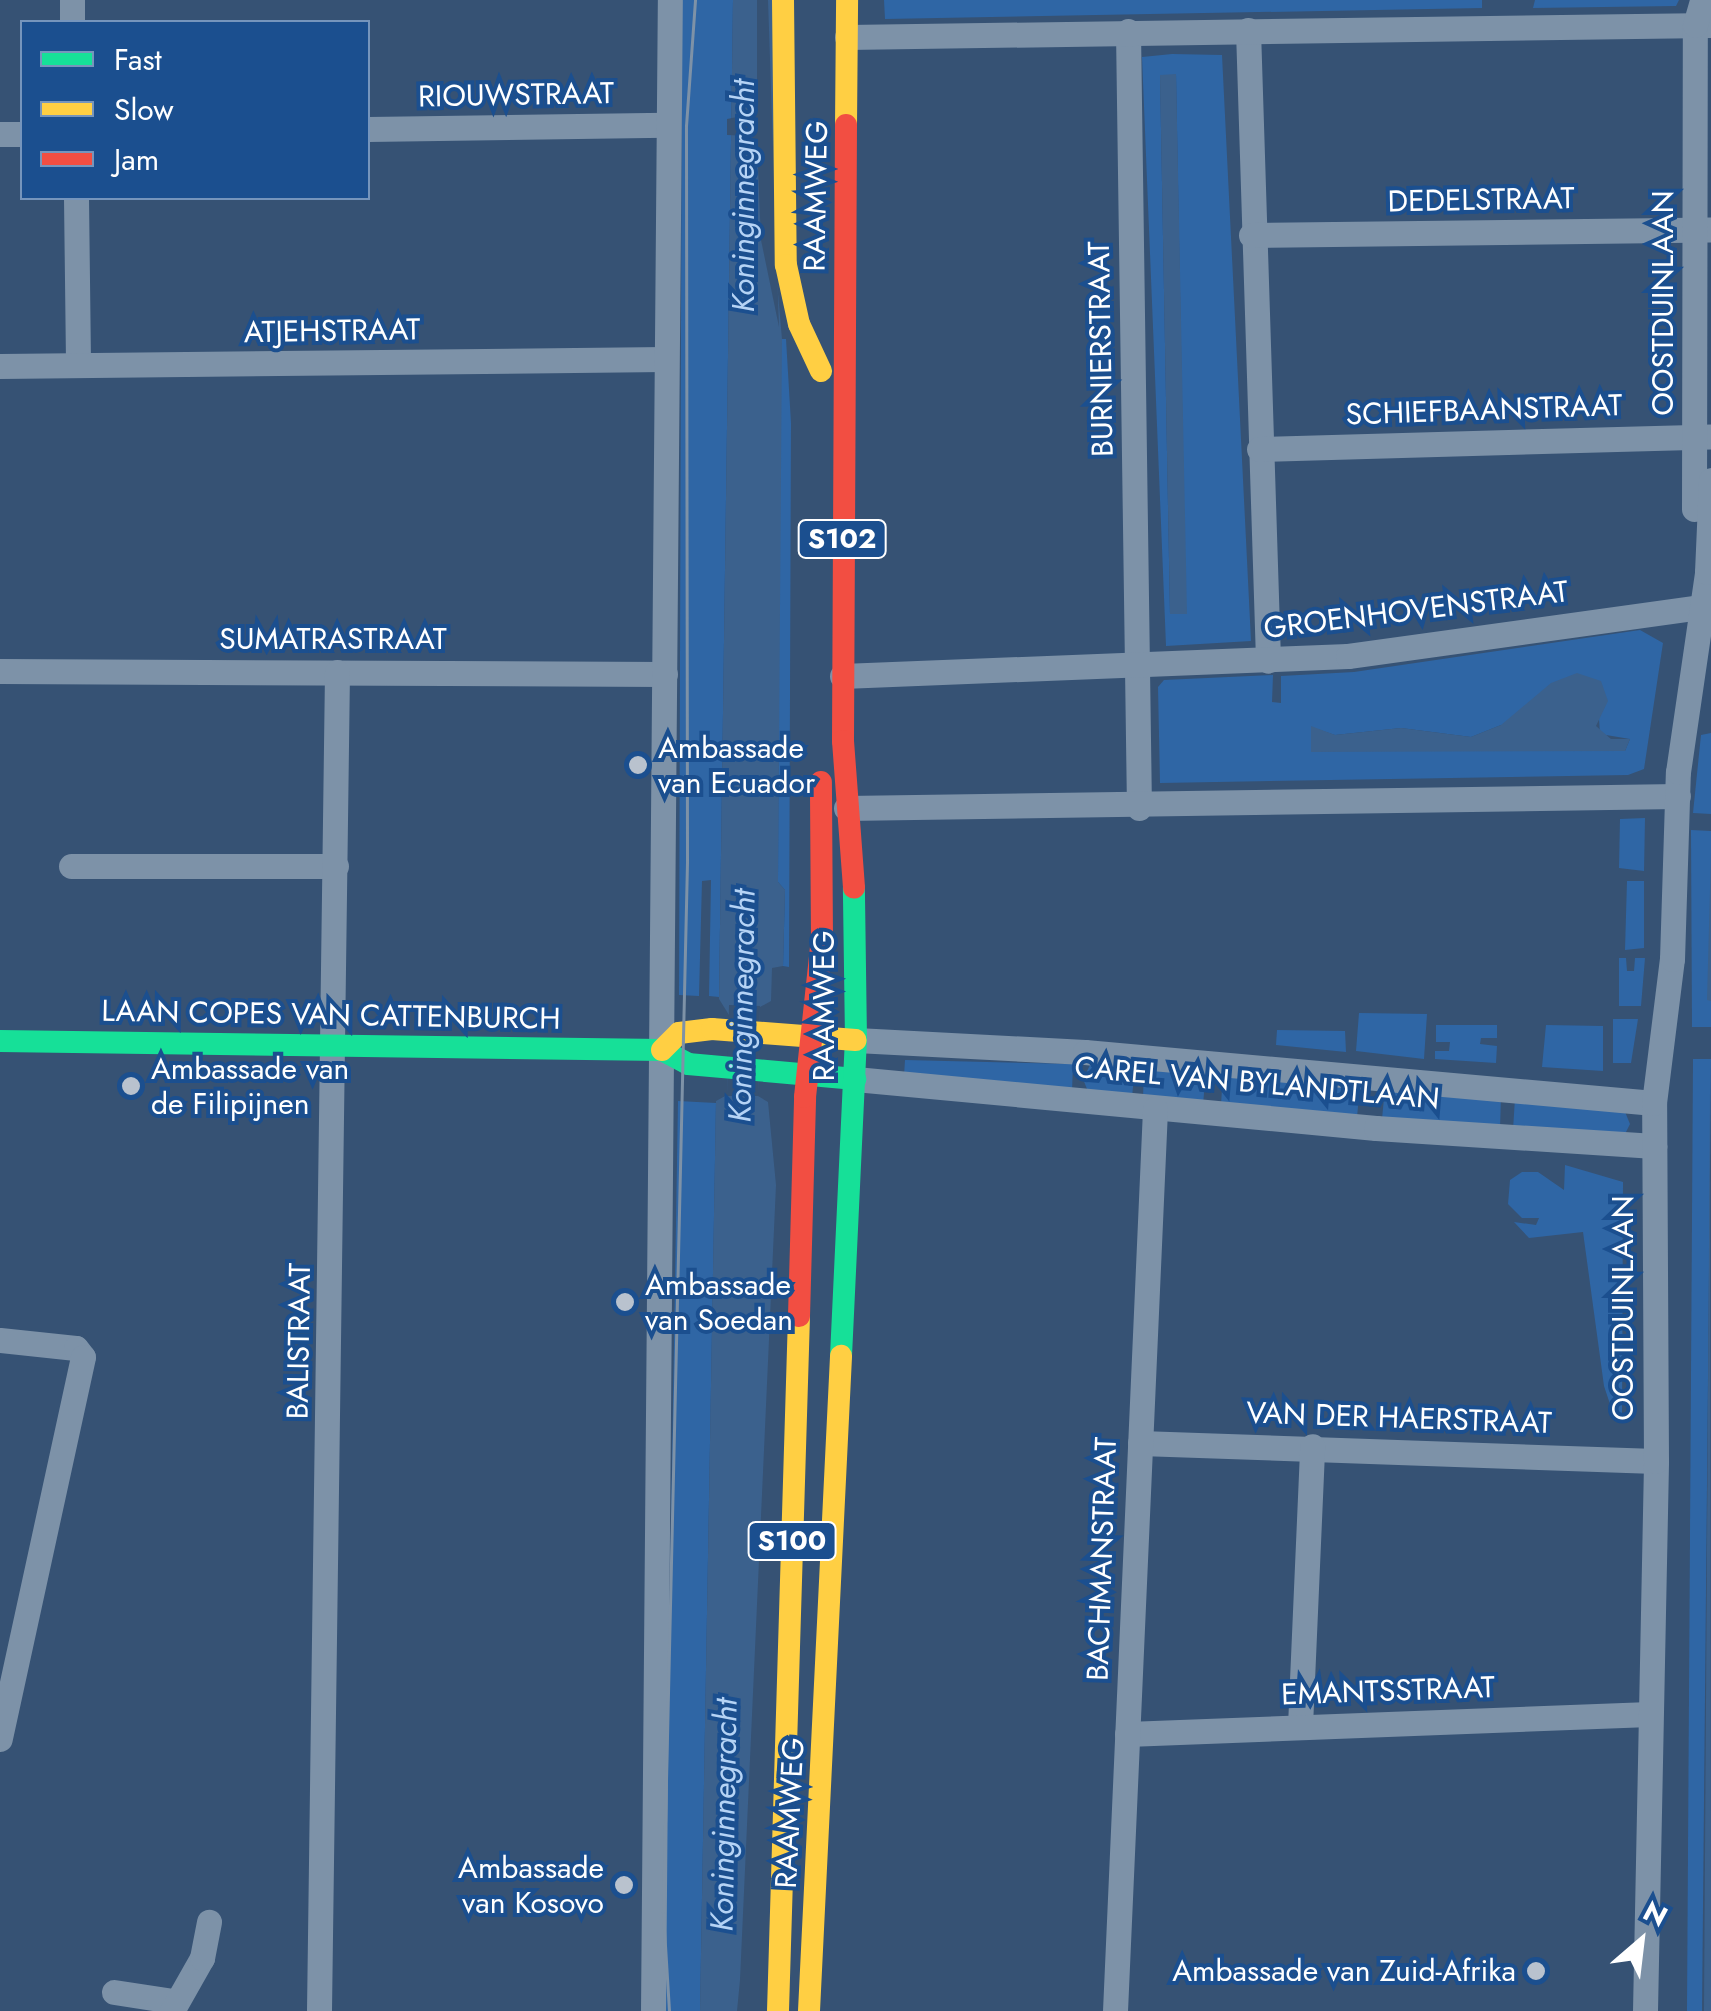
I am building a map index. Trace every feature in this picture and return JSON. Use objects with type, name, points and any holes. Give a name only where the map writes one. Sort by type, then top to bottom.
[{"type":"main road","points":[[783,0],[783,239],[794,308],[821,372]]},
{"type":"main road","name":"RAAMWEG","points":[[778,2011],[817,1074],[815,1034],[822,938],[824,0]]},
{"type":"main road","name":"RAAMWEG","points":[[809,2011],[856,1040],[854,868],[846,808],[842,676],[847,0]]},
{"type":"main road","name":"LAAN COPES VAN CATTENBURCH","points":[[662,1050],[680,1033],[729,1029],[856,1040]]},
{"type":"main road","name":"LAAN COPES VAN CATTENBURCH","points":[[0,1041],[662,1050],[679,1062],[854,1080]]},
{"type":"main road","points":[[817,1074],[846,1238]]},
{"type":"street","points":[[653,2011],[670,0]]},
{"type":"street","points":[[847,37],[1703,17]]},
{"type":"street","name":"OOSTDUINLAAN","points":[[1700,607],[1693,566],[1703,436],[1703,17]]},
{"type":"street","points":[[1248,30],[1251,235],[1268,661]]},
{"type":"street","name":"BURNIERSTRAAT","points":[[1128,31],[1139,666]]},
{"type":"street","name":"RIOUWSTRAAT","points":[[370,129],[666,125]]},
{"type":"street","points":[[76,200],[78,364]]},
{"type":"street","name":"DEDELSTRAAT","points":[[1251,235],[1703,229]]},
{"type":"street","name":"ATJEHSTRAAT","points":[[0,366],[665,359]]},
{"type":"street","name":"SCHIEFBAANSTRAAT","points":[[1259,448],[1703,436]]},
{"type":"street","name":"OOSTDUINLAAN","points":[[1645,2011],[1656,1460],[1654,1103],[1672,959],[1678,796],[1711,480]]},
{"type":"street","name":"GROENHOVENSTRAAT","points":[[842,676],[1348,656],[1700,607]]},
{"type":"street","points":[[1139,666],[1139,808]]},
{"type":"street","name":"SUMATRASTRAAT","points":[[0,671],[665,674]]},
{"type":"street","name":"BALISTRAAT","points":[[319,2011],[337,672]]},
{"type":"street","points":[[846,808],[1139,808],[1678,796]]},
{"type":"street","points":[[71,866],[336,866]]},
{"type":"street","name":"CAREL VAN BYLANDTLAAN","points":[[856,1040],[1085,1052],[1654,1103]]},
{"type":"street","name":"CAREL VAN BYLANDTLAAN","points":[[854,1080],[1154,1109],[1654,1146]]},
{"type":"street","name":"BACHMANSTRAAT","points":[[1115,2011],[1154,1109]]},
{"type":"street","points":[[0,1340],[76,1348],[83,1357],[0,1740]]},
{"type":"street","name":"VAN DER HAERSTRAAT","points":[[1140,1442],[1656,1460]]},
{"type":"street","points":[[1300,1726],[1312,1446]]},
{"type":"street","name":"EMANTSSTRAAT","points":[[1128,1734],[1650,1714]]},
{"type":"street","points":[[114,1992],[172,2006],[186,1996],[209,1922]]},
{"type":"shaded area","points":[[682,0],[733,0],[719,997],[709,996],[711,880],[702,881],[699,996],[679,995]]},
{"type":"shaded area","points":[[884,0],[1482,0],[1482,8],[885,19]]},
{"type":"shaded area","points":[[1535,0],[1679,0],[1676,6],[1533,8]]},
{"type":"shaded area","points":[[1222,55],[1251,641],[1166,646],[1142,57]],"holes":[[[1160,75],[1176,75],[1186,614],[1170,613]]]},
{"type":"shaded area","points":[[780,339],[786,339],[791,423],[789,967],[783,966],[785,890],[778,882]]},
{"type":"shaded area","points":[[1640,630],[1663,643],[1644,769],[1628,775],[1160,783],[1158,687],[1164,680],[1273,675],[1272,702],[1281,703],[1281,676],[1354,672]],"holes":[[[1599,718],[1600,734],[1630,739],[1625,751],[1358,751],[1311,727],[1335,735],[1401,728],[1471,737],[1501,725]]]},
{"type":"shaded area","points":[[1711,733],[1711,814],[1693,813],[1701,735]]},
{"type":"shaded area","points":[[1645,818],[1644,871],[1619,868],[1620,819]]},
{"type":"shaded area","points":[[1691,830],[1711,831],[1711,1027],[1692,1027]]},
{"type":"shaded area","points":[[1627,881],[1644,881],[1644,948],[1625,950]]},
{"type":"shaded area","points":[[1619,958],[1626,958],[1627,971],[1634,971],[1635,958],[1645,958],[1641,1006],[1619,1006]]},
{"type":"shaded area","points":[[1359,1013],[1427,1014],[1424,1059],[1356,1051]]},
{"type":"shaded area","points":[[1613,1019],[1638,1019],[1631,1063],[1613,1063]]},
{"type":"shaded area","points":[[1436,1025],[1497,1025],[1497,1038],[1481,1038],[1480,1044],[1497,1046],[1496,1063],[1435,1059],[1435,1051],[1449,1051],[1450,1042],[1436,1042]]},
{"type":"shaded area","points":[[1546,1025],[1603,1026],[1603,1071],[1542,1067]]},
{"type":"shaded area","points":[[1277,1030],[1345,1031],[1346,1052],[1276,1045]]},
{"type":"shaded area","points":[[1693,1059],[1711,1059],[1702,2011],[1687,2011]]},
{"type":"shaded area","points":[[905,1060],[1073,1064],[1072,1091],[904,1076]]},
{"type":"shaded area","points":[[1091,1063],[1135,1067],[1132,1097],[1089,1094],[1083,1079]]},
{"type":"shaded area","points":[[1144,1067],[1206,1072],[1203,1104],[1143,1098]]},
{"type":"shaded area","points":[[1223,1074],[1360,1085],[1357,1117],[1221,1105]]},
{"type":"shaded area","points":[[1385,1087],[1501,1096],[1500,1129],[1382,1119]]},
{"type":"shaded area","points":[[1515,1098],[1623,1107],[1630,1124],[1622,1140],[1513,1130]]},
{"type":"shaded area","points":[[678,1101],[716,1103],[700,2011],[663,2011]]},
{"type":"shaded area","points":[[1565,1165],[1623,1182],[1622,1418],[1615,1419],[1604,1386],[1583,1232],[1529,1238],[1514,1222],[1536,1225],[1539,1218],[1522,1218],[1508,1204],[1510,1180],[1522,1172],[1538,1172],[1564,1190]]},
{"type":"water","name":"Koninginnegracht","points":[[733,0],[773,0],[774,248],[782,339],[778,882],[785,890],[783,966],[772,968],[771,1001],[760,1007],[758,1096],[768,1102],[776,1185],[740,1980],[737,2011],[700,2011],[716,1101],[727,1095],[729,1015],[719,999]]},
{"type":"water","points":[[1176,74],[1187,614],[1170,614],[1160,75]]},
{"type":"water","points":[[1577,673],[1601,681],[1608,701],[1596,726],[1611,739],[1630,739],[1625,751],[1311,752],[1311,726],[1335,735],[1401,728],[1471,737],[1501,725],[1551,683]]},
{"type":"water","points":[[1711,852],[1711,1001],[1707,1000]]},
{"type":"water","points":[[1710,1090],[1711,2011],[1704,2011]]},
{"type":"pier","points":[[757,0],[768,0],[779,327],[761,240],[757,143],[751,136],[727,135],[727,119],[757,113]]},
{"type":"pier","points":[[729,1005],[760,1006],[758,1096],[727,1096]]},
{"type":"tram line","points":[[669,2011],[663,1912],[687,861],[686,126],[695,0]]},
{"type":"traffic: fast","points":[[841,1356],[856,1040],[854,888]]},
{"type":"traffic: fast","points":[[0,1041],[662,1050],[688,1064],[855,1079]]},
{"type":"traffic: slow","points":[[783,0],[786,265],[799,324],[821,371]]},
{"type":"traffic: slow","points":[[846,125],[847,0]]},
{"type":"traffic: slow","points":[[662,1050],[679,1033],[712,1029],[856,1040]]},
{"type":"traffic: slow","points":[[778,2011],[799,1316]]},
{"type":"traffic: slow","points":[[809,2011],[841,1356]]},
{"type":"traffic: jam","points":[[846,125],[843,741],[854,888]]},
{"type":"traffic: jam","points":[[799,1316],[805,1097],[822,938],[821,782]]},
{"type":"place","name":"Ambassade van Ecuador","points":[[638,765]]},
{"type":"place","name":"Ambassade van de Filipijnen","points":[[131,1086]]},
{"type":"place","name":"Ambassade van Soedan","points":[[625,1302]]},
{"type":"place","name":"Ambassade van Kosovo","points":[[624,1885]]},
{"type":"place","name":"Ambassade van Zuid-Afrika","points":[[1536,1971]]}]
